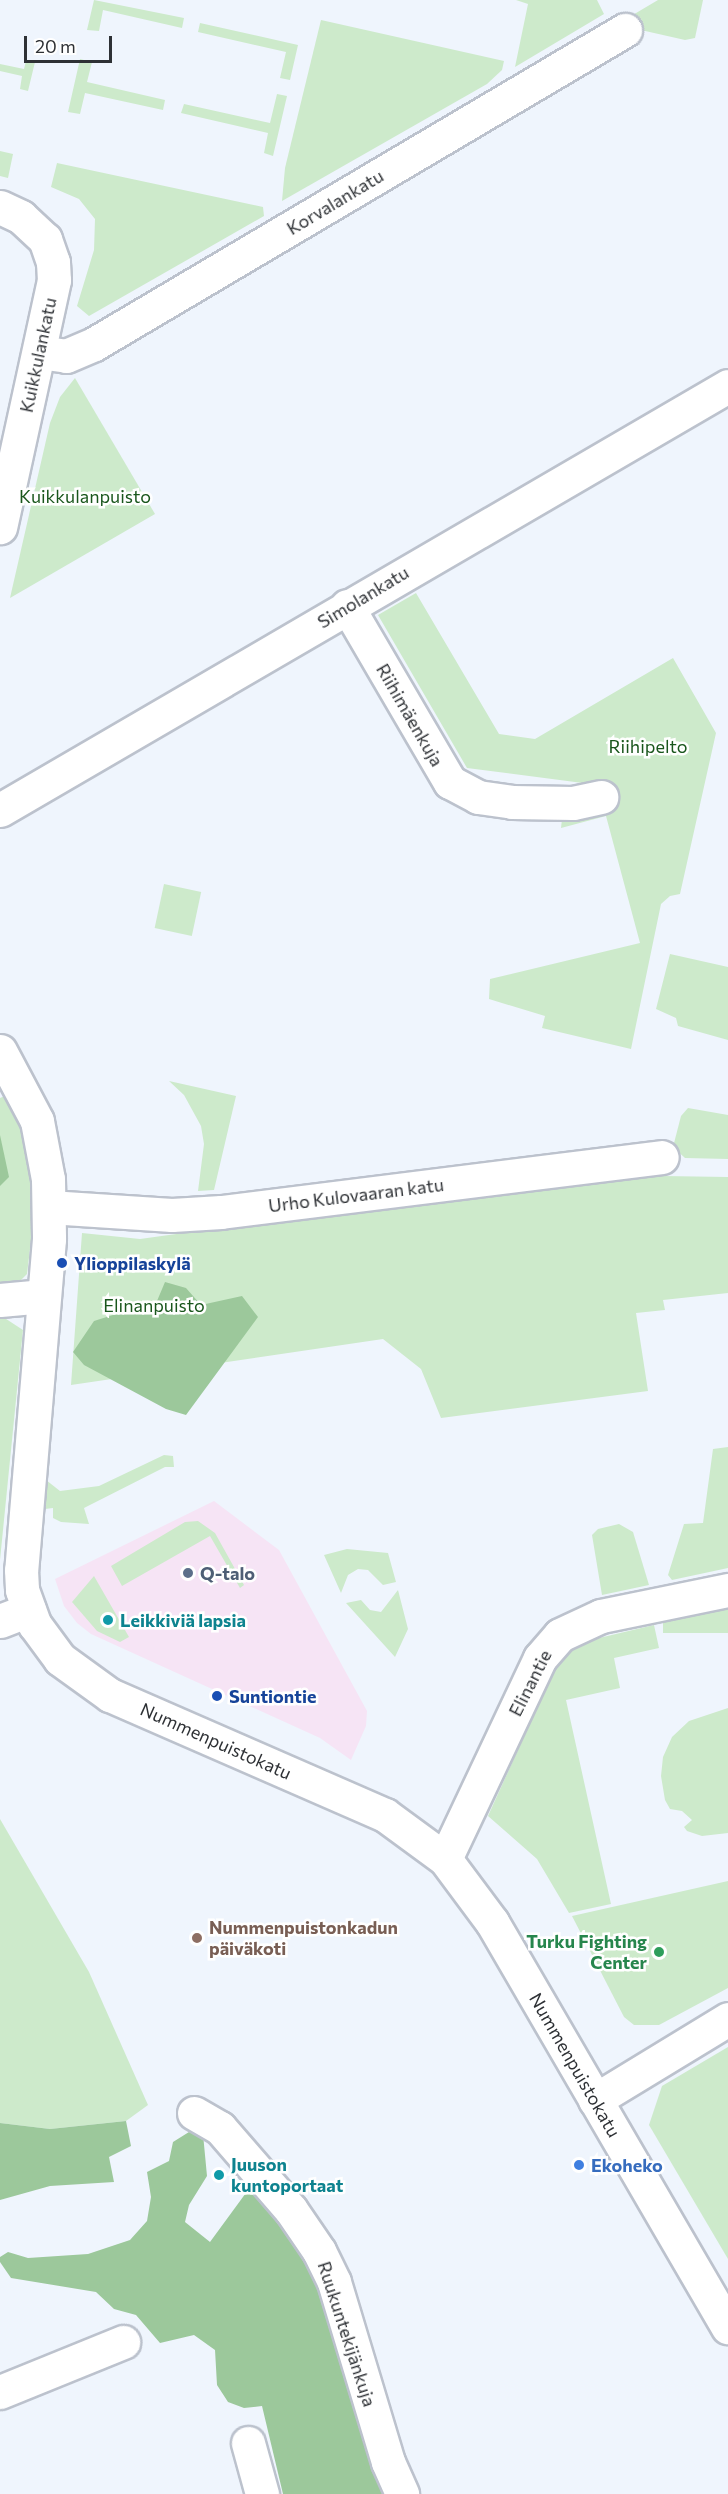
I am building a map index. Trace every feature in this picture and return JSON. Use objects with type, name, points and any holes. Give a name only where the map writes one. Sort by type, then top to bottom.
[{"type":"street","name":"Korvalankatu","points":[[39,352],[66,356],[94,344],[625,30]]},
{"type":"street","name":"Kuikkulankatu","points":[[0,207],[36,228],[51,251],[54,280],[0,527]]},
{"type":"street","name":"Simolankatu","points":[[0,810],[728,386]]},
{"type":"street","name":"Riihimäenkuja","points":[[347,606],[450,782],[478,797],[512,801],[573,804],[601,797]]},
{"type":"street","name":"Nummenpuistokatu","points":[[0,1051],[37,1121],[50,1207],[22,1562],[22,1590],[14,1616],[60,1659],[110,1695],[385,1815],[445,1859],[492,1922],[728,2327]]},
{"type":"street","name":"Urho Kulovaaran katu","points":[[50,1207],[172,1215],[221,1212],[662,1157]]},
{"type":"street","points":[[0,1300],[44,1296]]},
{"type":"street","name":"Elinantie","points":[[445,1859],[536,1666],[560,1635],[601,1617],[728,1590]]},
{"type":"street","points":[[595,2100],[728,2019]]},
{"type":"street","name":"Ruukuntekijänkuja","points":[[194,2113],[220,2128],[238,2147],[291,2210],[319,2251],[334,2282],[388,2462],[402,2494]]},
{"type":"street","points":[[0,2392],[123,2342]]},
{"type":"street","points":[[248,2443],[262,2494]]},
{"type":"shaded area","points":[[214,1501],[279,1550],[367,1711],[366,1726],[351,1760],[320,1738],[91,1634],[77,1623],[64,1606],[55,1579]]},
{"type":"green space","points":[[94,0],[184,18],[182,28],[103,10],[99,31],[87,30]]},
{"type":"green space","points":[[516,0],[597,0],[604,14],[515,67],[528,4]]},
{"type":"green space","points":[[658,0],[703,0],[695,38],[685,40],[632,28],[631,16]]},
{"type":"green space","points":[[321,20],[504,61],[502,70],[487,84],[282,201],[285,168]]},
{"type":"green space","points":[[200,23],[298,45],[290,80],[280,78],[286,52],[198,32]]},
{"type":"green space","points":[[80,59],[92,62],[87,82],[165,100],[163,110],[85,93],[80,114],[68,112]]},
{"type":"green space","points":[[26,61],[35,62],[28,91],[20,89],[22,76],[0,71],[0,64],[24,69]]},
{"type":"green space","points":[[277,94],[287,96],[273,156],[264,153],[268,133],[181,113],[184,104],[270,123]]},
{"type":"green space","points":[[0,151],[13,154],[8,178],[0,176]]},
{"type":"green space","points":[[57,163],[263,207],[264,216],[89,316],[77,306],[94,250],[95,219],[79,199],[51,187]]},
{"type":"green space","name":"Kuikkulanpuisto","points":[[75,378],[155,514],[10,598],[50,423],[60,397]]},
{"type":"green space","name":"Riihipelto","points":[[416,593],[499,734],[535,739],[673,658],[716,733],[680,894],[670,896],[661,904],[631,1049],[542,1028],[545,1016],[489,999],[490,979],[640,943],[606,816],[561,828],[562,819],[598,785],[467,768],[378,615]]},
{"type":"green space","points":[[164,884],[201,892],[192,936],[155,928]]},
{"type":"green space","points":[[670,954],[728,967],[728,1040],[678,1026],[676,1018],[656,1009]]},
{"type":"green space","points":[[169,1081],[236,1096],[214,1190],[198,1191],[204,1144],[201,1126],[184,1095]]},
{"type":"green space","points":[[7,1095],[20,1126],[30,1169],[33,1224],[27,1274],[18,1283],[0,1288],[0,1098]]},
{"type":"green space","points":[[688,1108],[728,1115],[728,1159],[685,1158],[673,1147],[681,1116]]},
{"type":"green space","points":[[0,1135],[9,1177],[0,1186]]},
{"type":"green space","name":"Elinanpuisto","points":[[663,1176],[728,1177],[728,1293],[663,1300],[665,1310],[636,1313],[648,1391],[441,1418],[421,1369],[383,1339],[71,1385],[82,1233],[140,1239],[575,1179]]},
{"type":"green space","points":[[165,1282],[186,1288],[201,1305],[242,1296],[258,1317],[186,1415],[166,1409],[84,1365],[73,1352],[94,1321],[157,1301]]},
{"type":"green space","points":[[0,1315],[23,1330],[0,1560]]},
{"type":"green space","points":[[728,1447],[728,1568],[672,1580],[668,1575],[684,1524],[703,1523],[713,1449]]},
{"type":"green space","points":[[164,1455],[173,1456],[174,1467],[165,1467],[84,1508],[89,1524],[61,1522],[53,1518],[53,1508],[45,1509],[46,1480],[60,1491],[99,1486]]},
{"type":"green space","points":[[198,1521],[215,1533],[244,1585],[240,1588],[210,1536],[122,1586],[111,1566],[185,1522]]},
{"type":"green space","points":[[619,1524],[633,1532],[649,1585],[602,1595],[592,1535],[598,1529]]},
{"type":"green space","points":[[347,1549],[388,1553],[396,1582],[383,1585],[368,1570],[358,1569],[348,1575],[341,1593],[324,1555]]},
{"type":"green space","points":[[94,1576],[129,1637],[120,1642],[97,1631],[72,1602]]},
{"type":"green space","points":[[398,1590],[408,1629],[395,1657],[346,1603],[361,1600],[370,1610],[381,1612]]},
{"type":"green space","points":[[663,1609],[728,1609],[728,1633],[663,1633]]},
{"type":"green space","points":[[654,1625],[659,1648],[614,1658],[620,1688],[566,1700],[611,1904],[569,1913],[537,1859],[488,1816],[555,1668],[574,1649],[599,1638]]},
{"type":"green space","points":[[728,1708],[728,1833],[702,1836],[687,1831],[684,1827],[692,1820],[682,1811],[670,1809],[665,1800],[661,1776],[663,1757],[672,1737],[689,1721]]},
{"type":"green space","points":[[0,1819],[89,1972],[148,2105],[126,2121],[50,2129],[0,2123]]},
{"type":"green space","name":"Turku Fighting Center","points":[[728,1881],[728,1988],[659,2025],[634,2025],[624,2017],[572,1916]]},
{"type":"green space","points":[[728,2047],[728,2259],[649,2125],[662,2086]]},
{"type":"green space","points":[[126,2121],[131,2146],[109,2157],[114,2182],[50,2186],[0,2200],[0,2123],[50,2129]]},
{"type":"green space","points":[[189,2132],[203,2134],[207,2176],[189,2205],[185,2222],[210,2242],[251,2186],[309,2257],[386,2494],[283,2494],[262,2406],[244,2408],[228,2402],[217,2385],[215,2350],[194,2335],[160,2343],[136,2315],[114,2309],[96,2292],[11,2278],[0,2262],[0,2257],[8,2252],[28,2258],[88,2254],[130,2240],[147,2221],[151,2197],[147,2172],[169,2161],[173,2142]]},
{"type":"place","name":"Ylioppilaskylä","points":[[62,1263]]},
{"type":"place","name":"Q-talo","points":[[188,1573]]},
{"type":"place","name":"Leikkiviä lapsia","points":[[108,1620]]},
{"type":"place","name":"Suntiontie","points":[[217,1696]]},
{"type":"place","name":"Nummenpuistonkadun päiväkoti","points":[[197,1938]]},
{"type":"place","name":"Turku Fighting Center","points":[[659,1952]]},
{"type":"place","name":"Ekoheko","points":[[579,2165]]},
{"type":"place","name":"Juuson kuntoportaat","points":[[219,2175]]}]
